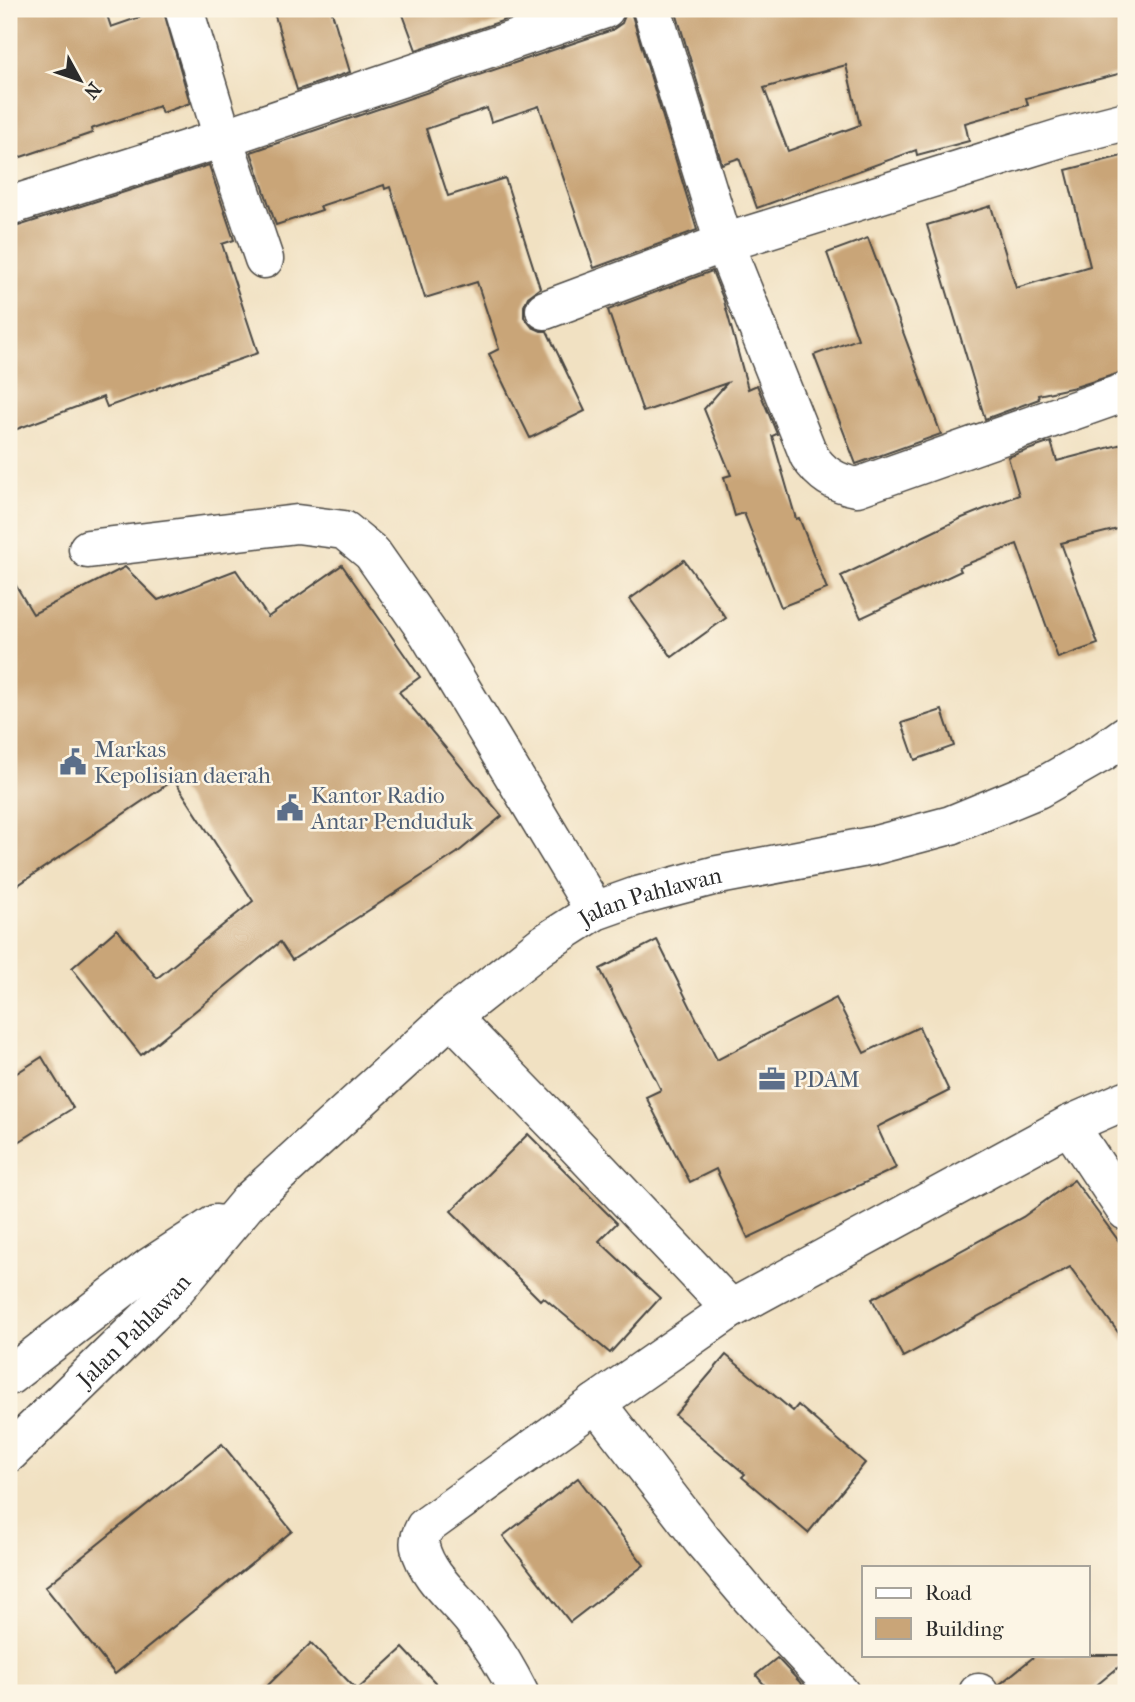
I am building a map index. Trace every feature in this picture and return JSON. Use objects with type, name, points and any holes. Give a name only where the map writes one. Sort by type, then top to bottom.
[{"type":"street","points":[[184,9],[223,138],[264,259]]},
{"type":"street","points":[[9,206],[223,138],[605,9]]},
{"type":"street","points":[[652,9],[724,243],[809,456],[818,469],[843,485],[857,488],[1126,392]]},
{"type":"street","points":[[545,310],[724,243],[1064,137],[1126,121]]},
{"type":"street","points":[[88,548],[297,524],[344,530],[372,553],[428,634],[595,911]]},
{"type":"street","name":"Jalan Pahlawan","points":[[9,1453],[169,1297],[249,1201],[451,1017],[542,945],[595,911],[637,896],[713,876],[872,846],[951,825],[1038,789],[1101,753],[1126,734]]},
{"type":"street","points":[[451,1017],[731,1309]]},
{"type":"street","points":[[519,1693],[505,1666],[473,1620],[440,1584],[424,1558],[419,1543],[425,1527],[731,1309],[1069,1125],[1126,1100]]},
{"type":"street","points":[[1069,1125],[1126,1211]]},
{"type":"street","name":"Jalan Pahlawan","points":[[9,1376],[150,1267],[249,1201]]},
{"type":"street","points":[[596,1403],[702,1541],[840,1693]]},
{"type":"building","points":[[9,9],[105,9],[111,27],[163,9],[190,103],[162,113],[159,106],[91,129],[92,133],[9,161]]},
{"type":"building","points":[[273,9],[331,9],[350,72],[297,90]]},
{"type":"building","points":[[401,9],[537,9],[416,50]]},
{"type":"building","points":[[675,9],[1126,9],[1126,72],[1026,98],[1028,105],[965,123],[969,141],[917,155],[916,150],[757,208],[739,158],[722,164]],"holes":[[[846,65],[860,125],[788,151],[764,88]]]},
{"type":"building","points":[[631,12],[697,230],[594,268],[539,106],[491,122],[487,108],[426,129],[448,196],[505,178],[540,288],[528,297],[524,306],[524,317],[532,327],[547,331],[585,411],[530,438],[489,354],[499,349],[477,282],[425,298],[390,187],[385,189],[384,185],[320,206],[322,210],[276,225],[251,152],[612,30],[622,23],[626,13]]},
{"type":"building","points":[[1126,155],[1126,371],[1038,395],[1039,399],[985,419],[927,225],[991,206],[1016,288],[1090,266],[1066,170]]},
{"type":"building","points":[[209,165],[234,240],[222,244],[258,353],[107,407],[103,397],[9,432],[9,229]]},
{"type":"building","points":[[868,238],[941,434],[856,464],[814,355],[858,339],[827,253]]},
{"type":"building","points":[[712,271],[724,301],[748,389],[757,385],[777,434],[772,436],[796,519],[799,518],[827,589],[781,607],[744,513],[735,516],[724,477],[731,475],[704,409],[727,383],[643,412],[608,310]]},
{"type":"building","points":[[1051,442],[1057,461],[1126,443],[1126,527],[1061,543],[1098,644],[1058,658],[1017,544],[959,567],[961,571],[861,618],[841,576],[962,518],[1019,495],[1008,457]]},
{"type":"building","points":[[684,560],[726,618],[672,657],[630,599]]},
{"type":"building","points":[[342,565],[420,677],[399,692],[502,816],[457,853],[292,960],[280,942],[141,1055],[72,968],[117,929],[157,978],[253,901],[174,780],[9,891],[9,574],[33,614],[125,567],[158,600],[236,570],[268,617]]},
{"type":"building","points":[[942,710],[954,746],[915,760],[902,723]]},
{"type":"building","points":[[657,940],[717,1060],[836,998],[864,1053],[919,1027],[949,1091],[877,1127],[896,1168],[748,1238],[716,1169],[690,1182],[646,1097],[661,1090],[600,969]]},
{"type":"building","points":[[42,1057],[73,1108],[9,1148],[9,1078]]},
{"type":"building","points":[[528,1134],[617,1223],[599,1241],[660,1298],[610,1353],[543,1297],[540,1300],[451,1211]]},
{"type":"building","points":[[1074,1180],[1126,1251],[1126,1343],[1070,1267],[903,1357],[872,1299],[1023,1217]]},
{"type":"building","points":[[726,1355],[793,1411],[798,1405],[865,1463],[808,1533],[742,1477],[745,1474],[675,1415]]},
{"type":"building","points":[[222,1444],[292,1531],[115,1674],[45,1587]]},
{"type":"building","points":[[578,1478],[644,1565],[570,1622],[503,1536]]},
{"type":"building","points":[[311,1643],[357,1690],[403,1648],[445,1693],[260,1693]]},
{"type":"building","points":[[1126,1655],[1126,1661],[1087,1693],[1001,1693],[999,1685],[1035,1656]]},
{"type":"building","points":[[777,1658],[810,1693],[771,1693],[756,1675]]},
{"type":"place","name":"Markas Kepolisian daerah","points":[[73,762]]},
{"type":"place","name":"Kantor Radio Antar Penduduk","points":[[290,808]]},
{"type":"place","name":"PDAM","points":[[772,1079]]}]
